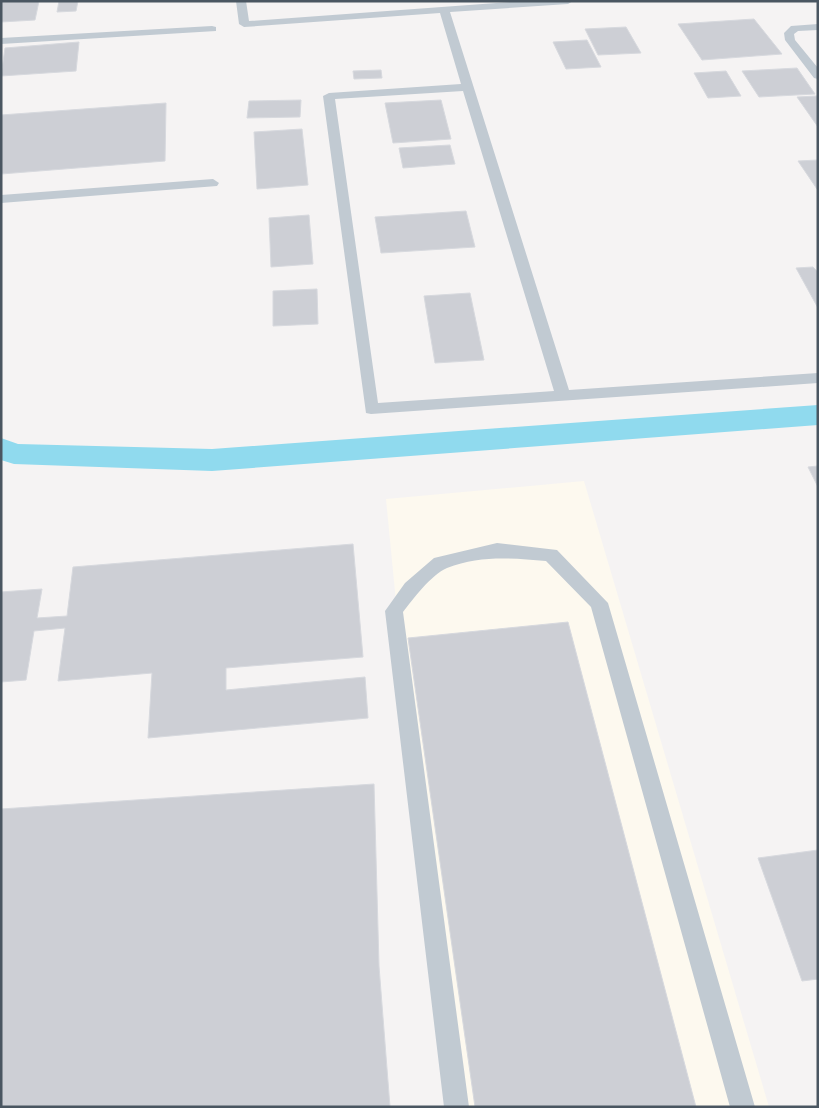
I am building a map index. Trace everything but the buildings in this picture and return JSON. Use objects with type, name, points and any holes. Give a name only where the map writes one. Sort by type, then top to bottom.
[{"type":"lane","points":[[241,1],[244,24],[568,1]]},
{"type":"lane","points":[[376,1],[379,15]]},
{"type":"lane","points":[[444,10],[563,396]]},
{"type":"lane","points":[[818,27],[795,28],[788,33],[790,40],[818,76]]},
{"type":"lane","points":[[1,41],[212,29]]},
{"type":"lane","points":[[468,88],[329,96],[371,409],[818,378]]},
{"type":"lane","points":[[1,199],[213,183]]},
{"type":"lane","points":[[457,1107],[394,611],[411,588],[440,563],[497,550],[552,555],[599,603],[743,1107]]},
{"type":"shaded area","points":[[584,481],[769,1107],[445,1107],[386,499]]},
{"type":"waterway","points":[[1,448],[14,454],[212,460],[818,415]]}]
